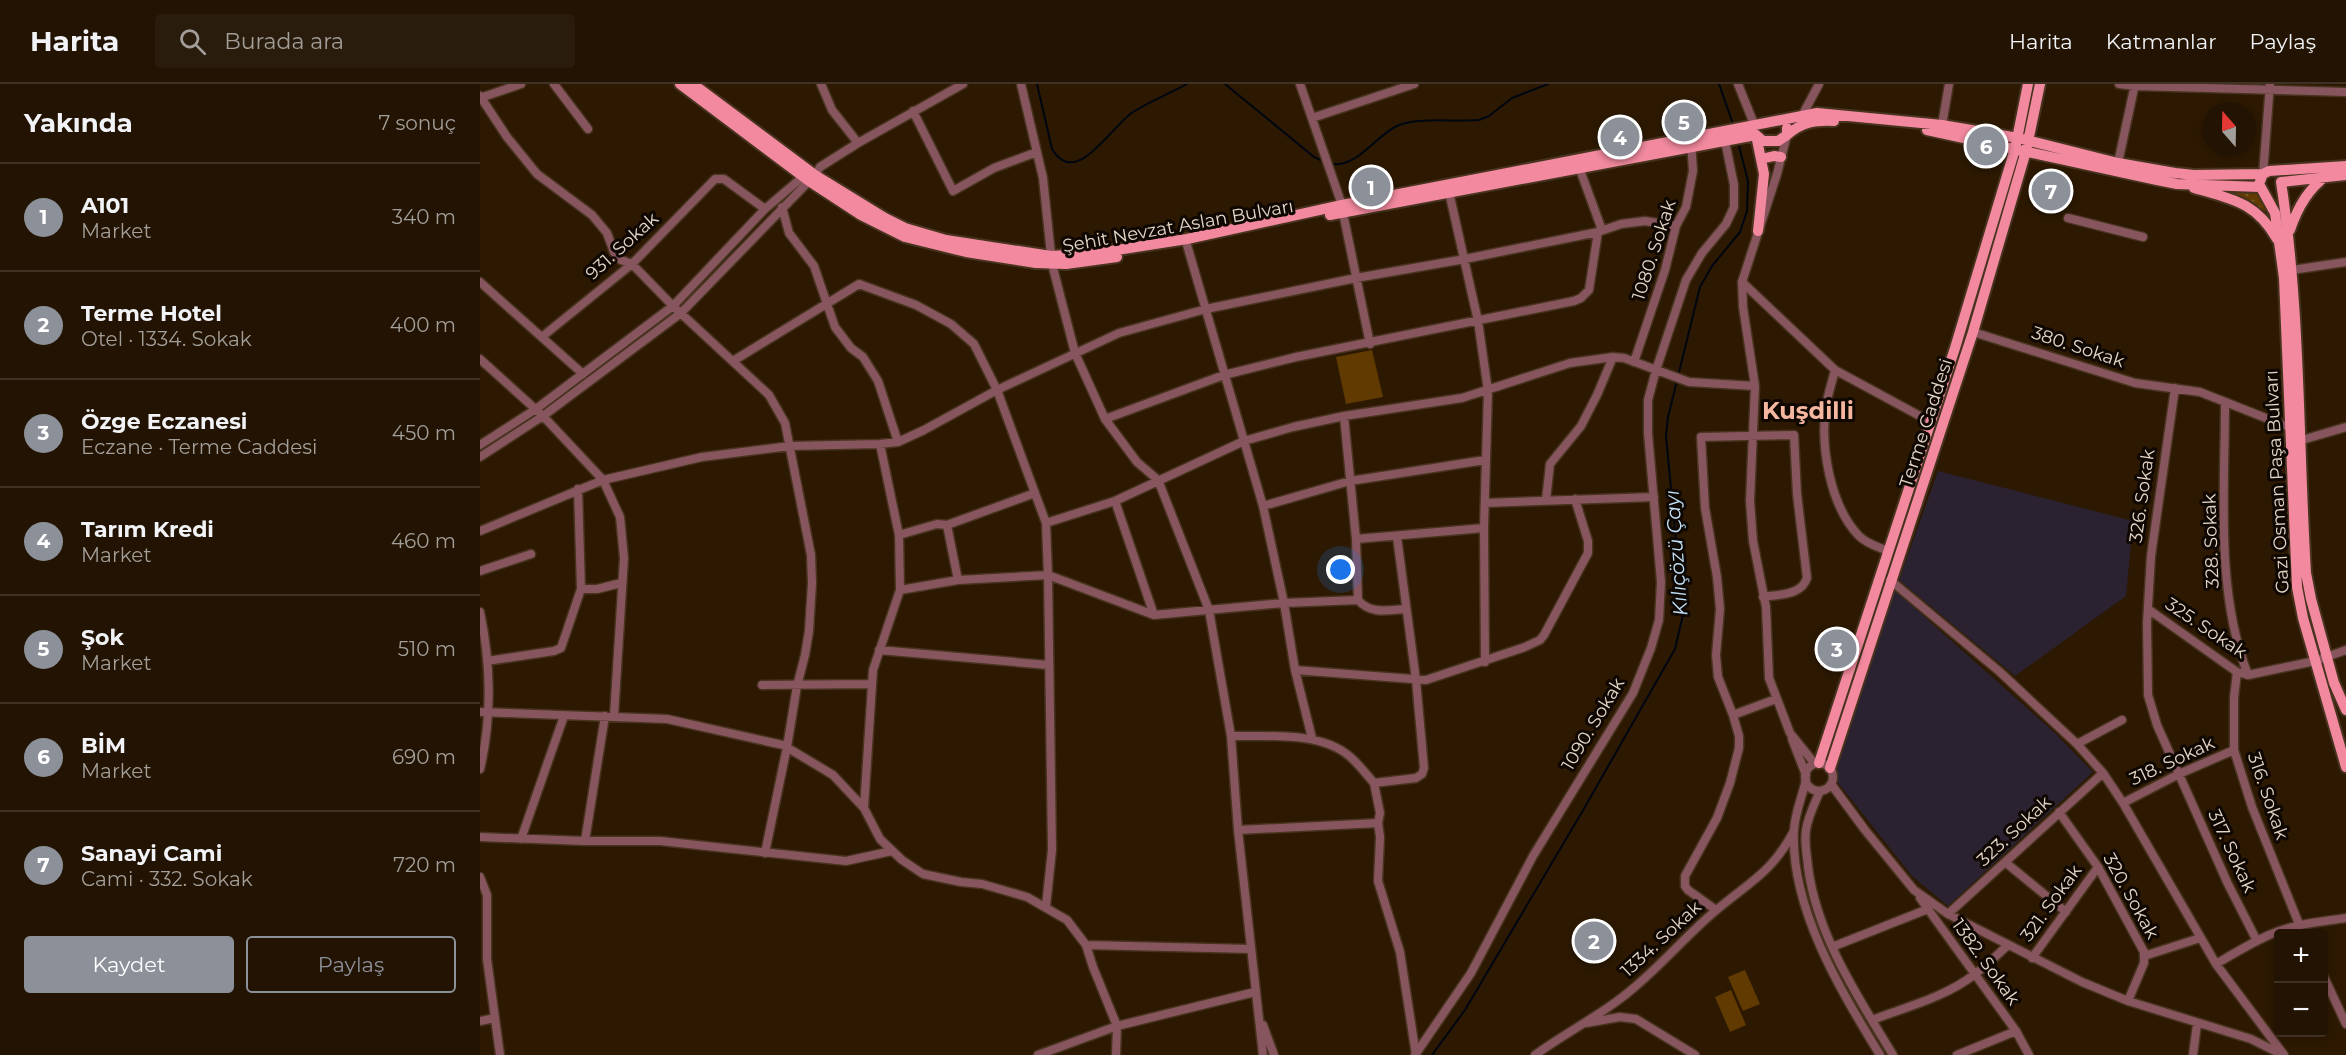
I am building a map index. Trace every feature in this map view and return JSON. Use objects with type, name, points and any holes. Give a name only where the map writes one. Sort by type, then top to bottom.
[{"type":"main road","name":"Şehit Nevzat Aslan Bulvarı","points":[[680,84],[811,174],[905,228],[960,243],[1051,260],[1097,261],[1187,245],[1342,209],[1449,192],[1579,167],[1691,142]]},
{"type":"main road","name":"Şehit Nevzat Aslan Bulvarı","points":[[693,84],[811,174]]},
{"type":"main road","name":"Terme Caddesi","points":[[1822,765],[1890,580],[1973,332],[2022,145],[2028,84]]},
{"type":"main road","name":"Terme Caddesi","points":[[1822,765],[1888,551],[2040,84]]},
{"type":"main road","points":[[1751,131],[1803,114],[1831,114],[1942,125],[2022,145],[2116,173],[2177,184],[2243,203],[2268,223],[2280,245]]},
{"type":"main road","points":[[1787,135],[1788,118]]},
{"type":"main road","points":[[1751,131],[1769,143],[1778,141],[1803,124],[1821,120],[1942,132],[2194,175],[2346,166]]},
{"type":"main road","name":"Şehit Nevzat Aslan Bulvarı","points":[[1051,260],[1154,244],[1751,131]]},
{"type":"main road","points":[[1751,131],[1764,174],[1758,231]]},
{"type":"main road","points":[[1761,159],[1768,156],[1781,157]]},
{"type":"main road","points":[[2177,184],[2262,190],[2272,193],[2278,191],[2281,182],[2276,173],[2266,172]]},
{"type":"main road","points":[[2262,190],[2259,180],[2266,172]]},
{"type":"main road","points":[[1764,174],[1777,174]]},
{"type":"main road","points":[[2281,182],[2346,175]]},
{"type":"main road","points":[[2289,233],[2303,201],[2316,184],[2325,177]]},
{"type":"main road","name":"Gazi Osman Paşa Bulvarı","points":[[2281,182],[2289,233],[2298,339],[2306,573],[2334,683],[2346,710]]},
{"type":"main road","name":"Gazi Osman Paşa Bulvarı","points":[[2262,190],[2275,213],[2280,245],[2288,351],[2297,586],[2315,661],[2346,766]]},
{"type":"street","points":[[521,84],[480,97],[507,137],[537,174],[592,215],[607,233],[614,252],[621,260],[632,264],[775,403],[785,423],[811,555],[809,631],[765,853]]},
{"type":"street","points":[[554,84],[588,129]]},
{"type":"street","points":[[821,84],[832,110],[858,143]]},
{"type":"street","points":[[480,445],[536,409],[673,306],[765,209],[811,174],[858,143],[963,84]]},
{"type":"street","points":[[1021,84],[1043,178],[1051,260],[1075,353],[1105,419],[1137,462],[1158,480],[1209,610],[1231,736],[1238,830],[1263,1055]]},
{"type":"street","points":[[1300,84],[1342,209],[1370,344]]},
{"type":"street","points":[[1312,118],[1414,84]]},
{"type":"street","points":[[1738,84],[1751,131]]},
{"type":"street","points":[[1803,114],[1819,84]]},
{"type":"street","points":[[1942,125],[1948,84]]},
{"type":"street","points":[[2119,84],[2346,92]]},
{"type":"street","points":[[2118,163],[2135,85]]},
{"type":"street","points":[[2266,172],[2270,88]]},
{"type":"street","points":[[913,111],[953,191],[994,168],[1037,152]]},
{"type":"street","points":[[1787,135],[1777,174],[1742,282],[1743,307],[1755,386],[1750,501],[1753,541],[1767,617],[1769,678],[1806,778],[1811,788],[1820,791]]},
{"type":"street","name":"1090. Sokak","points":[[1416,1055],[1471,973],[1533,856],[1633,693],[1655,636],[1660,601],[1659,556],[1647,414],[1656,370],[1686,280],[1702,253],[1726,224],[1734,207],[1734,185],[1724,136]]},
{"type":"street","name":"1080. Sokak","points":[[1634,362],[1665,270],[1676,226],[1686,207],[1693,171],[1691,142]]},
{"type":"street","points":[[1105,419],[1224,375],[1296,357],[1370,344],[1581,298],[1589,290],[1600,231],[1579,167]]},
{"type":"street","points":[[480,457],[543,416],[681,313],[811,174]]},
{"type":"street","name":"931. Sokak","points":[[543,336],[632,264],[713,180],[720,177],[765,209]]},
{"type":"street","points":[[1449,192],[1478,321],[1488,390],[1484,528],[1485,662]]},
{"type":"street","points":[[782,207],[789,233],[814,266],[826,304],[841,338],[863,357],[878,381],[898,442]]},
{"type":"street","points":[[2068,218],[2143,237]]},
{"type":"street","points":[[480,531],[603,480],[702,457],[790,446],[898,442],[997,390],[1119,333],[1206,309],[1356,278],[1465,259],[1637,221],[1676,226]]},
{"type":"street","points":[[1187,245],[1263,506],[1284,603],[1295,670],[1312,738]]},
{"type":"street","points":[[2292,270],[2346,262]]},
{"type":"street","points":[[480,282],[583,374]]},
{"type":"street","points":[[1742,282],[1835,370],[1931,422]]},
{"type":"street","points":[[733,361],[860,284],[916,305],[951,324],[974,344],[997,390],[1046,523],[1052,850],[1046,906]]},
{"type":"street","name":"380. Sokak","points":[[1973,332],[2005,340],[2135,383],[2200,392],[2225,404],[2290,428]]},
{"type":"street","points":[[1046,523],[1115,501],[1244,441],[1344,416],[1462,398],[1548,368],[1613,357],[1634,362],[1689,382],[1755,386]]},
{"type":"street","points":[[1546,500],[1550,464],[1581,426],[1613,357]]},
{"type":"street","points":[[480,359],[536,409],[603,480],[620,517],[624,558],[610,716],[585,841]]},
{"type":"street","points":[[1835,370],[1824,425],[1829,474],[1840,506],[1860,537],[1888,551]]},
{"type":"street","name":"326. Sokak","points":[[2175,388],[2151,556],[2148,609],[2148,695],[2157,725],[2179,774]]},
{"type":"street","name":"328. Sokak","points":[[2225,404],[2225,538],[2229,605],[2237,643],[2248,675]]},
{"type":"street","points":[[1344,416],[1356,539],[1358,600],[1364,607],[1373,611],[1406,609]]},
{"type":"street","points":[[2302,440],[2346,427]]},
{"type":"street","points":[[1716,910],[1688,890],[1684,881],[1686,872],[1718,818],[1739,748],[1739,736],[1733,715],[1718,677],[1716,655],[1720,609],[1705,508],[1701,437],[1794,435],[1797,494],[1807,578],[1804,586],[1798,591],[1763,597]]},
{"type":"street","points":[[864,808],[875,660],[900,590],[899,535],[880,444]]},
{"type":"street","points":[[1263,506],[1350,481],[1485,460]]},
{"type":"street","points":[[487,661],[561,648],[581,589],[578,489]]},
{"type":"street","points":[[899,535],[937,524],[947,525],[1035,493]]},
{"type":"street","points":[[1485,503],[1654,497]]},
{"type":"street","points":[[1295,670],[1416,680],[1436,678],[1540,640],[1588,553],[1588,541],[1575,499]]},
{"type":"street","points":[[1115,501],[1154,615]]},
{"type":"street","points":[[947,525],[958,580]]},
{"type":"street","points":[[1356,539],[1484,528]]},
{"type":"street","points":[[1374,783],[1416,778],[1422,774],[1424,768],[1416,680],[1397,537]]},
{"type":"street","points":[[480,571],[531,554]]},
{"type":"street","points":[[900,590],[958,580],[1048,575],[1154,615],[1284,603],[1358,600]]},
{"type":"street","points":[[1890,580],[2000,672],[2077,744],[2103,774],[2123,803],[2199,938],[2283,1055]]},
{"type":"street","points":[[581,589],[597,589],[621,583]]},
{"type":"street","name":"325. Sokak","points":[[2148,609],[2237,672],[2248,675],[2327,658],[2346,650]]},
{"type":"street","points":[[480,612],[487,661],[480,769]]},
{"type":"street","points":[[879,650],[1048,665]]},
{"type":"street","name":"316. Sokak","points":[[2237,672],[2234,698],[2234,750],[2252,807],[2301,929]]},
{"type":"street","points":[[762,685],[872,684]]},
{"type":"street","points":[[1733,715],[1776,699]]},
{"type":"street","points":[[484,712],[667,719],[787,747],[833,775],[864,808],[880,839],[902,860],[922,874],[1005,889],[1046,906],[1067,920],[1086,945],[1117,1026],[1116,1055]]},
{"type":"street","points":[[521,839],[564,716]]},
{"type":"street","points":[[2077,744],[2122,720]]},
{"type":"street","points":[[1790,733],[1833,776],[1831,784],[1820,791],[1806,831],[1813,889],[1832,947],[1893,1055]]},
{"type":"street","points":[[1231,736],[1312,738],[1331,745],[1348,756],[1374,783],[1380,813],[1378,881],[1400,952],[1416,1055]]},
{"type":"street","name":"318. Sokak","points":[[2123,803],[2179,774],[2234,750]]},
{"type":"street","points":[[1822,765],[1809,768],[1794,831],[1795,853],[1803,893],[1826,960],[1880,1055]]},
{"type":"street","name":"323. Sokak","points":[[1948,914],[2103,774]]},
{"type":"street","name":"317. Sokak","points":[[2179,774],[2228,884],[2257,941]]},
{"type":"street","points":[[1831,784],[1865,831],[1914,890],[1948,914],[2007,946],[2082,982],[2128,1001],[2251,1039],[2283,1055]]},
{"type":"street","name":"320. Sokak","points":[[2059,812],[2098,867],[2140,943],[2144,956],[2142,971],[2128,1001]]},
{"type":"street","points":[[1238,830],[1378,823]]},
{"type":"street","name":"1334. Sokak","points":[[1535,1055],[1637,985],[1680,941],[1761,876],[1779,856],[1794,831]]},
{"type":"street","points":[[480,837],[660,841],[846,861],[892,851]]},
{"type":"street","points":[[2005,862],[2066,912]]},
{"type":"street","name":"321. Sokak","points":[[2032,958],[2098,867]]},
{"type":"street","points":[[480,877],[487,895],[484,960],[500,1055]]},
{"type":"street","name":"1382. Sokak","points":[[1914,890],[2016,1031],[2029,1055]]},
{"type":"street","points":[[1832,947],[1928,909]]},
{"type":"street","points":[[2301,929],[2346,918]]},
{"type":"street","points":[[2216,964],[2257,941],[2274,936]]},
{"type":"street","points":[[2144,956],[2199,938]]},
{"type":"street","points":[[1086,945],[1251,949]]},
{"type":"street","points":[[1872,1020],[1941,994],[1975,974],[2007,946]]},
{"type":"street","points":[[2327,983],[2346,1024]]},
{"type":"street","points":[[1038,1055],[1117,1026],[1255,992]]},
{"type":"street","points":[[1259,1013],[1274,1055]]},
{"type":"street","points":[[1581,1023],[1630,1017],[1694,1055]]},
{"type":"street","points":[[480,1021],[495,1018]]},
{"type":"street","points":[[2193,1055],[2197,1024]]},
{"type":"street","points":[[1958,1055],[2016,1031]]},
{"type":"shaded area","points":[[2259,190],[2266,212],[2253,202],[2227,191]]},
{"type":"shaded area","points":[[1372,350],[1383,397],[1346,404],[1336,357]]},
{"type":"shaded area","points":[[1938,471],[2133,521],[2126,596],[2015,676],[1899,580]]},
{"type":"shaded area","points":[[1892,588],[2054,732],[2093,772],[1948,906],[1912,876],[1835,779],[1838,762]]},
{"type":"shaded area","points":[[1745,970],[1760,1004],[1743,1011],[1728,977]]},
{"type":"shaded area","points":[[1731,990],[1746,1025],[1730,1032],[1715,997]]},
{"type":"waterway","points":[[1037,84],[1052,149],[1062,160],[1072,162],[1083,159],[1094,151],[1133,112],[1187,84]]},
{"type":"waterway","points":[[1225,84],[1314,157],[1325,162]]},
{"type":"waterway","points":[[1330,164],[1350,161],[1399,125],[1427,120],[1479,120],[1489,116],[1512,98],[1548,84]]},
{"type":"waterway","name":"Kılıçözü Çayı","points":[[1719,84],[1733,124]]},
{"type":"waterway","name":"Kılıçözü Çayı","points":[[1432,1055],[1465,1010],[1675,649],[1683,615],[1666,436],[1668,417],[1700,287],[1712,266],[1740,232],[1747,211],[1748,181],[1739,146]]},
{"type":"place","name":"Şok","points":[[1684,122]]},
{"type":"place","name":"Tarım Kredi","points":[[1620,137]]},
{"type":"place","name":"BİM","points":[[1986,146]]},
{"type":"place","name":"A101","points":[[1371,187]]},
{"type":"place","name":"Sanayi Cami","points":[[2051,191]]},
{"type":"place","name":"Özge Eczanesi","points":[[1837,649]]},
{"type":"place","name":"Terme Hotel","points":[[1594,941]]},
{"type":"district","name":"Kuşdilli","points":[[1808,410]]}]
